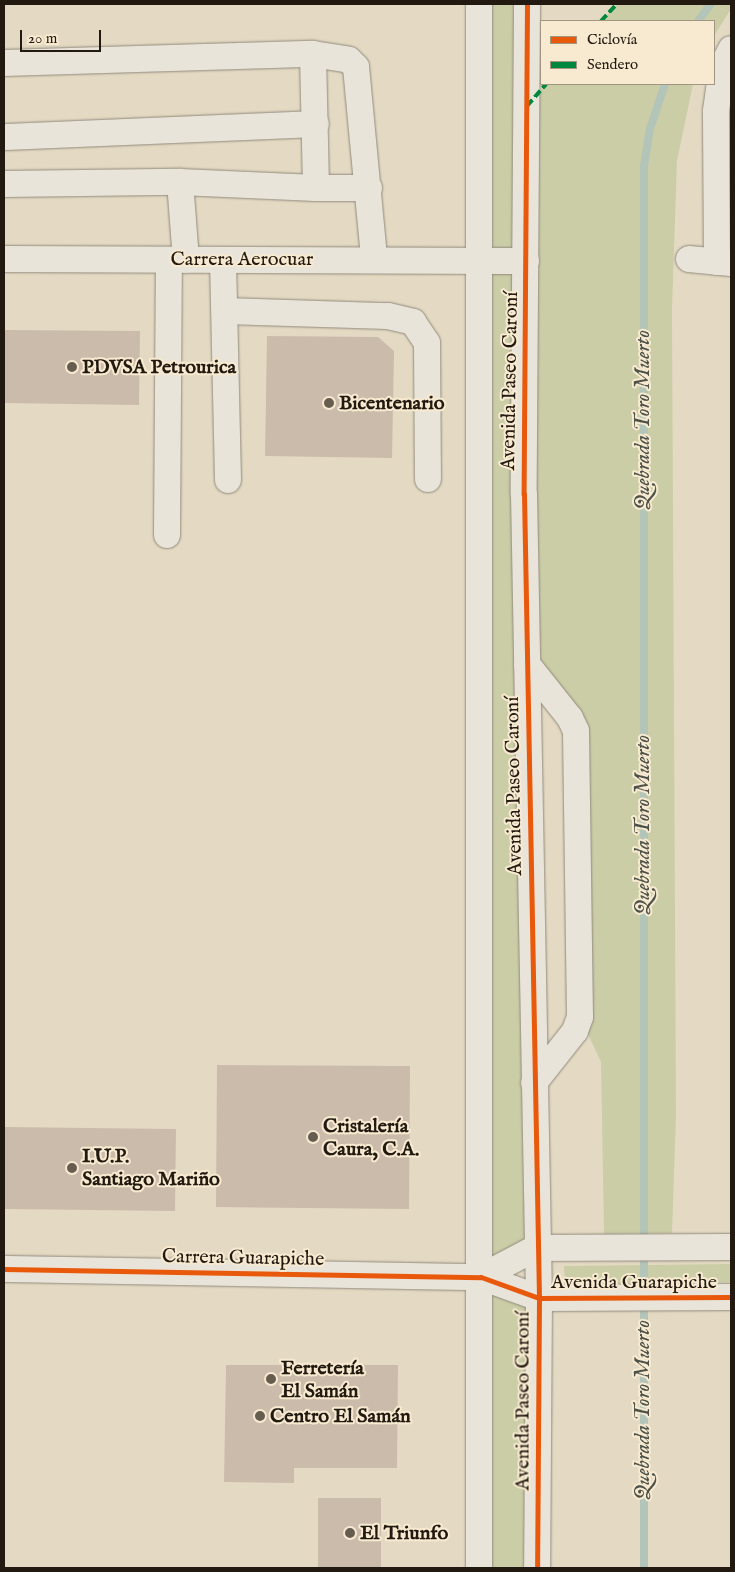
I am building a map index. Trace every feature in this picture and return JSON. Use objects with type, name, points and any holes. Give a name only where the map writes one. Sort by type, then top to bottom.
[{"type":"street","name":"Avenida Paseo Caroní","points":[[479,4],[481,1277],[479,1568]]},
{"type":"street","name":"Avenida Paseo Caroní","points":[[527,4],[524,494],[536,1248],[539,1298],[537,1568]]},
{"type":"street","points":[[689,260],[724,262],[716,111],[722,67],[731,49]]},
{"type":"street","points":[[313,54],[316,188]]},
{"type":"street","points":[[4,63],[313,54],[349,60],[356,67],[369,188],[374,258]]},
{"type":"street","points":[[4,137],[316,124]]},
{"type":"street","points":[[4,184],[180,182],[316,188],[369,188]]},
{"type":"street","points":[[167,535],[180,182]]},
{"type":"street","name":"Carrera Aerocuar","points":[[4,259],[223,260],[374,258],[526,261]]},
{"type":"street","points":[[223,260],[228,480]]},
{"type":"street","points":[[225,311],[388,316],[413,322],[427,343],[428,479]]},
{"type":"street","points":[[526,664],[570,718],[576,731],[580,1017],[575,1031],[534,1083]]},
{"type":"street","name":"Avenida Guarapiche","points":[[481,1277],[536,1248],[731,1247]]},
{"type":"street","name":"Carrera Guarapiche","points":[[4,1269],[481,1277]]},
{"type":"street","name":"Avenida Guarapiche","points":[[481,1277],[539,1298],[731,1297]]},
{"type":"green space","points":[[479,4],[527,4],[527,106],[545,85],[693,85],[677,161],[672,310],[676,1116],[672,1233],[604,1234],[601,1062],[580,1017],[576,731],[527,665],[536,1248],[481,1277],[539,1298],[537,1568],[479,1568]]},
{"type":"green space","points":[[617,4],[731,4],[731,9],[715,34],[715,20],[602,20]]},
{"type":"green space","points":[[731,1264],[731,1282],[565,1283],[564,1266]]},
{"type":"building","name":"PDVSA Petrourica","points":[[4,330],[140,331],[139,405],[4,403]]},
{"type":"building","name":"Bicentenario","points":[[267,336],[378,337],[394,351],[392,458],[265,456]]},
{"type":"building","name":"Cristalería Caura, C.A.","points":[[217,1065],[410,1066],[409,1209],[216,1207]]},
{"type":"building","points":[[4,1127],[176,1129],[175,1211],[4,1209]]},
{"type":"building","points":[[226,1365],[398,1365],[397,1468],[294,1468],[294,1483],[224,1482]]},
{"type":"building","name":"El Triunfo","points":[[318,1498],[381,1498],[381,1568],[318,1568]]},
{"type":"waterway","name":"Quebrada Toro Muerto","points":[[699,20],[711,4]]},
{"type":"waterway","name":"Quebrada Toro Muerto","points":[[644,1568],[644,166],[650,129],[665,85]]},
{"type":"marked path","points":[[602,20],[617,4]]},
{"type":"marked path","points":[[527,106],[545,85]]},
{"type":"cycle path","points":[[527,4],[524,494],[539,1298],[537,1568]]},
{"type":"cycle path","points":[[4,1269],[481,1277],[539,1298],[731,1297]]},
{"type":"place","name":"PDVSA Petrourica","points":[[72,367]]},
{"type":"place","name":"Bicentenario","points":[[329,403]]},
{"type":"place","name":"Cristalería Caura, C.A.","points":[[313,1137]]},
{"type":"place","name":"I.U.P. Santiago Mariño","points":[[72,1168]]},
{"type":"place","name":"Ferretería El Samán","points":[[271,1379]]},
{"type":"place","name":"Centro El Samán","points":[[260,1416]]},
{"type":"place","name":"El Triunfo","points":[[350,1533]]}]
